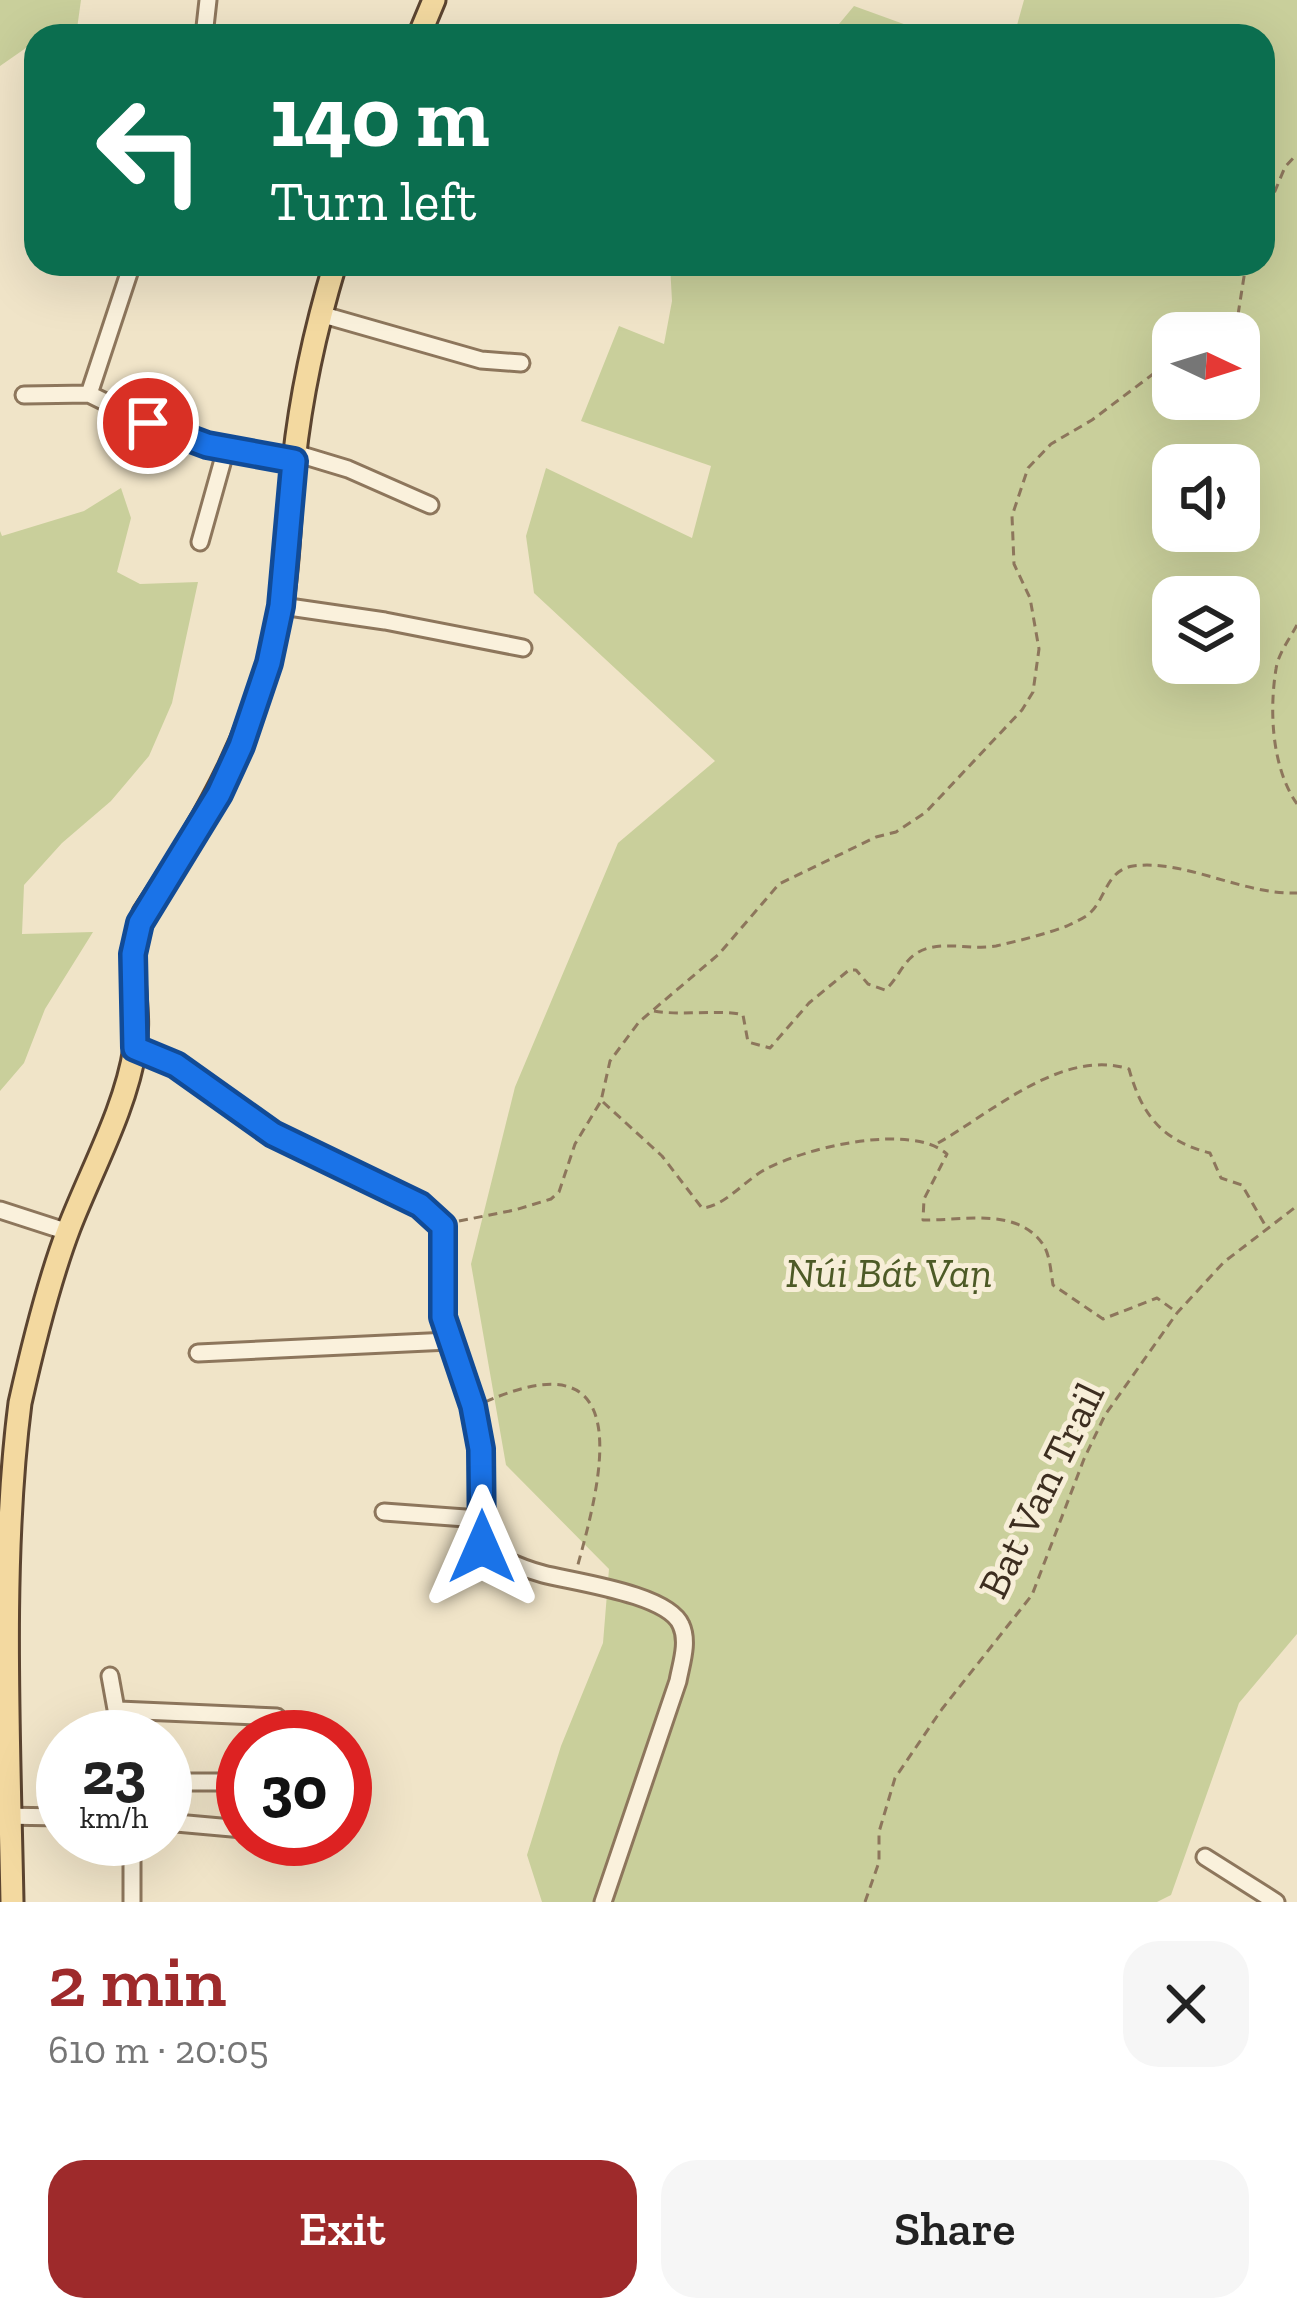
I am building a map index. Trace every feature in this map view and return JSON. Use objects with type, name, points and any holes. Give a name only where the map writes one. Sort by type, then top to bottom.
[{"type":"main road","points":[[12,1902],[5,1816],[0,1551],[19,1408],[68,1232],[112,1124],[135,1048],[133,954],[137,933],[144,914],[219,794],[269,663],[281,606],[295,457],[320,314],[331,276]]},
{"type":"street","points":[[89,394],[128,276]]},
{"type":"street","points":[[320,314],[481,360],[521,363]]},
{"type":"street","points":[[24,395],[89,394],[148,423],[226,449],[348,469],[430,505]]},
{"type":"street","points":[[200,542],[226,449]]},
{"type":"street","points":[[281,606],[385,620],[523,648]]},
{"type":"street","points":[[135,1048],[176,1065],[273,1134],[420,1205],[443,1226],[443,1317],[473,1406],[481,1449],[482,1547],[501,1559],[669,1610],[681,1624],[685,1645],[678,1682],[603,1902]]},
{"type":"street","points":[[0,1210],[68,1232]]},
{"type":"street","points":[[198,1353],[448,1341]]},
{"type":"street","points":[[384,1512],[479,1519]]},
{"type":"street","points":[[110,1676],[119,1710]]},
{"type":"street","points":[[5,1816],[36,1817]]},
{"type":"street","points":[[1205,1857],[1276,1902]]},
{"type":"street","points":[[132,1866],[132,1902]]},
{"type":"path","points":[[1275,191],[1285,167],[1297,154]]},
{"type":"path","points":[[1238,312],[1244,276]]},
{"type":"path","points":[[443,1226],[551,1199],[559,1192],[581,1133],[601,1101],[617,1048],[652,1011],[719,954],[779,884],[896,832],[926,812],[1022,710],[1033,692],[1039,649],[1030,598],[1014,564],[1012,516],[1022,483],[1040,453],[1152,375]]},
{"type":"path","points":[[1297,625],[1276,665],[1274,727],[1279,764],[1297,804]]},
{"type":"path","points":[[652,1011],[743,1015],[748,1042],[770,1048],[809,1004],[849,970],[885,990],[898,980],[912,956],[926,950],[993,947],[1066,926],[1091,912],[1102,890],[1132,866],[1183,871],[1268,893],[1297,893]]},
{"type":"path","points":[[936,1144],[1037,1083],[1106,1062],[1129,1069],[1145,1108],[1174,1144],[1210,1153],[1221,1178],[1242,1185],[1266,1227]]},
{"type":"path","points":[[601,1101],[662,1156],[702,1208],[714,1207],[760,1172],[788,1158],[870,1140],[901,1138],[936,1144],[947,1154],[925,1199],[923,1220],[997,1219],[1018,1225],[1044,1246],[1053,1285],[1103,1318],[1157,1298],[1177,1312]]},
{"type":"path","name":"Bat Van Trail","points":[[865,1902],[879,1862],[879,1832],[896,1778],[942,1709],[1032,1595],[1105,1415],[1177,1312],[1224,1262],[1297,1206]]},
{"type":"path","points":[[473,1406],[544,1382],[563,1383],[582,1394],[593,1409],[599,1427],[599,1476],[574,1581]]},
{"type":"green space","points":[[0,0],[81,0],[78,24],[24,24],[24,49],[0,66]]},
{"type":"green space","name":"Núi Bát Vạn","points":[[1024,0],[1297,0],[1297,1634],[1239,1703],[1171,1895],[1157,1902],[542,1902],[527,1855],[561,1746],[603,1643],[609,1569],[506,1465],[471,1264],[515,1087],[618,843],[715,761],[534,593],[526,536],[546,468],[692,538],[711,466],[581,421],[619,326],[664,344],[672,301],[671,276],[1275,276],[1275,24],[1017,24]]},
{"type":"green space","points":[[854,6],[904,24],[839,24]]},
{"type":"green space","points":[[121,488],[131,518],[117,572],[140,584],[198,582],[172,703],[149,756],[111,801],[62,843],[24,885],[22,934],[93,932],[45,1009],[24,1063],[0,1091],[0,531],[2,536],[84,511]]},
{"type":"route","points":[[148,423],[207,445],[294,461],[281,606],[269,663],[219,794],[140,923],[133,954],[135,1048],[176,1065],[273,1134],[420,1205],[443,1226],[443,1317],[473,1406],[481,1449],[482,1547]]}]
